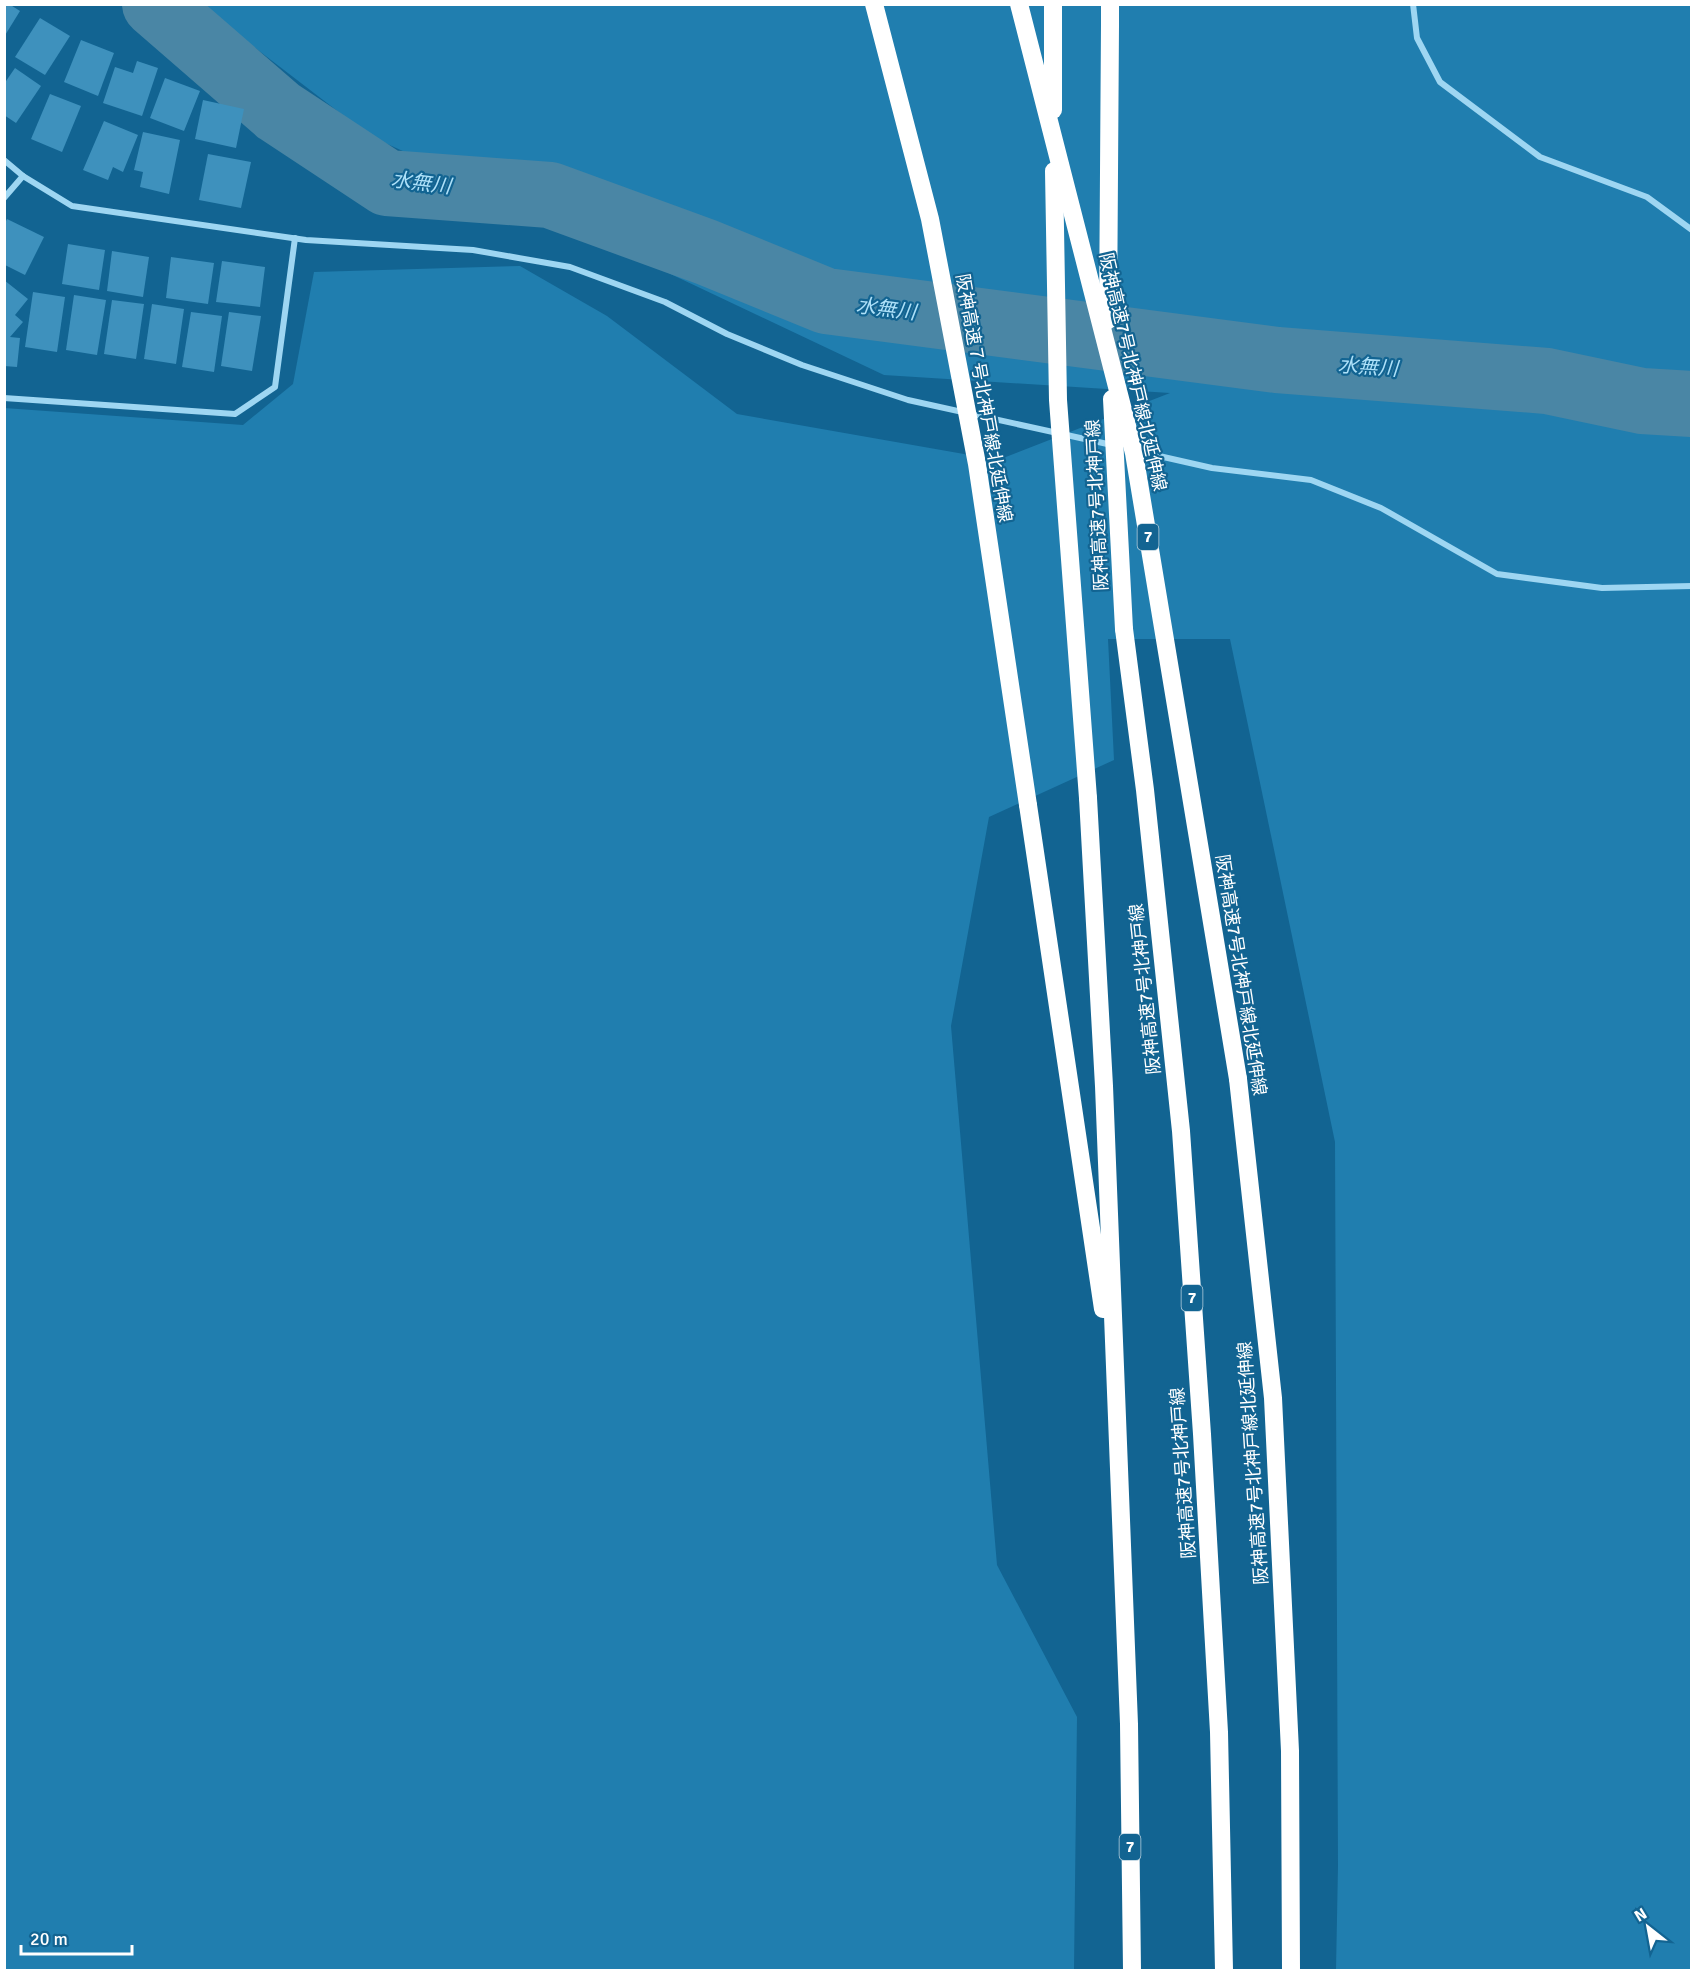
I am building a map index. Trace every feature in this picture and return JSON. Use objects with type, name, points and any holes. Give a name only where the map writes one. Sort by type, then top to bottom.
[{"type":"highway","name":"阪神高速７号北神戸線北延伸線","points":[[874,4],[930,219],[975,452],[1106,1330],[1129,1724]]},
{"type":"highway","name":"阪神高速7号北神戸線北延伸線","points":[[1019,4],[1134,453],[1238,1079],[1273,1398],[1290,1751],[1292,1971]]},
{"type":"highway","name":"阪神高速7号北神戸線","points":[[1053,4],[1058,400],[1088,798],[1104,1086],[1129,1724],[1132,1971]]},
{"type":"highway","name":"阪神高速7号北神戸線","points":[[1110,4],[1107,296],[1124,629],[1145,790],[1181,1143],[1202,1434],[1219,1720],[1224,1971]]},
{"type":"street","points":[[1413,4],[1417,38],[1440,82],[1540,157],[1647,197],[1692,230]]},
{"type":"street","points":[[4,160],[23,176],[72,206],[295,238],[473,250],[570,267],[664,302],[727,334],[802,365],[908,400],[1119,447]]},
{"type":"street","points":[[4,198],[23,176]]},
{"type":"street","points":[[4,398],[235,414],[275,387],[295,238]]},
{"type":"street","points":[[1131,450],[1212,468],[1311,480],[1381,508],[1497,574],[1602,588],[1692,586]]},
{"type":"shaded area","points":[[186,5],[1691,5],[1691,1970],[1336,1970],[1338,1866],[1335,1142],[1230,639],[1108,639],[1114,760],[989,817],[951,1026],[997,1565],[1077,1717],[1074,1970],[5,1970],[4,408],[243,425],[293,384],[314,272],[520,266],[607,316],[737,414],[998,460],[1170,393],[884,375],[370,136],[220,21]]},
{"type":"building","points":[[4,4],[9,4],[20,11],[4,37]]},
{"type":"building","points":[[40,18],[70,36],[45,75],[15,57]]},
{"type":"building","points":[[81,40],[114,53],[98,96],[64,82]]},
{"type":"building","points":[[137,61],[158,68],[142,116],[103,103],[115,67],[133,73]]},
{"type":"building","points":[[15,68],[41,86],[16,123],[4,115],[4,84]]},
{"type":"building","points":[[165,78],[200,91],[184,131],[150,118]]},
{"type":"building","points":[[50,94],[81,106],[62,152],[31,139]]},
{"type":"building","points":[[203,100],[244,109],[236,148],[195,139]]},
{"type":"building","points":[[104,121],[138,135],[123,172],[113,167],[108,180],[83,170]]},
{"type":"building","points":[[143,132],[180,140],[169,194],[140,187],[143,172],[134,170]]},
{"type":"building","points":[[208,154],[251,162],[241,208],[199,200]]},
{"type":"building","points":[[7,219],[44,237],[25,275],[5,265],[5,223]]},
{"type":"building","points":[[68,244],[105,250],[99,290],[62,284]]},
{"type":"building","points":[[112,251],[149,257],[143,297],[107,291]]},
{"type":"building","points":[[171,257],[214,263],[208,304],[166,298]]},
{"type":"building","points":[[222,261],[265,267],[260,307],[216,302]]},
{"type":"building","points":[[4,280],[28,299],[15,315],[23,322],[10,337],[20,338],[17,367],[4,366]]},
{"type":"building","points":[[33,292],[65,297],[57,352],[25,347]]},
{"type":"building","points":[[74,295],[106,300],[97,355],[66,350]]},
{"type":"building","points":[[112,300],[144,304],[136,359],[104,354]]},
{"type":"building","points":[[152,304],[184,309],[176,364],[144,359]]},
{"type":"building","points":[[191,312],[222,316],[214,372],[182,367]]},
{"type":"building","points":[[229,312],[261,316],[252,371],[221,366]]},
{"type":"waterway","name":"水無川","points":[[155,4],[278,111],[387,183],[550,195],[706,252],[826,301],[1277,360],[1547,381],[1642,401],[1692,404]]}]
